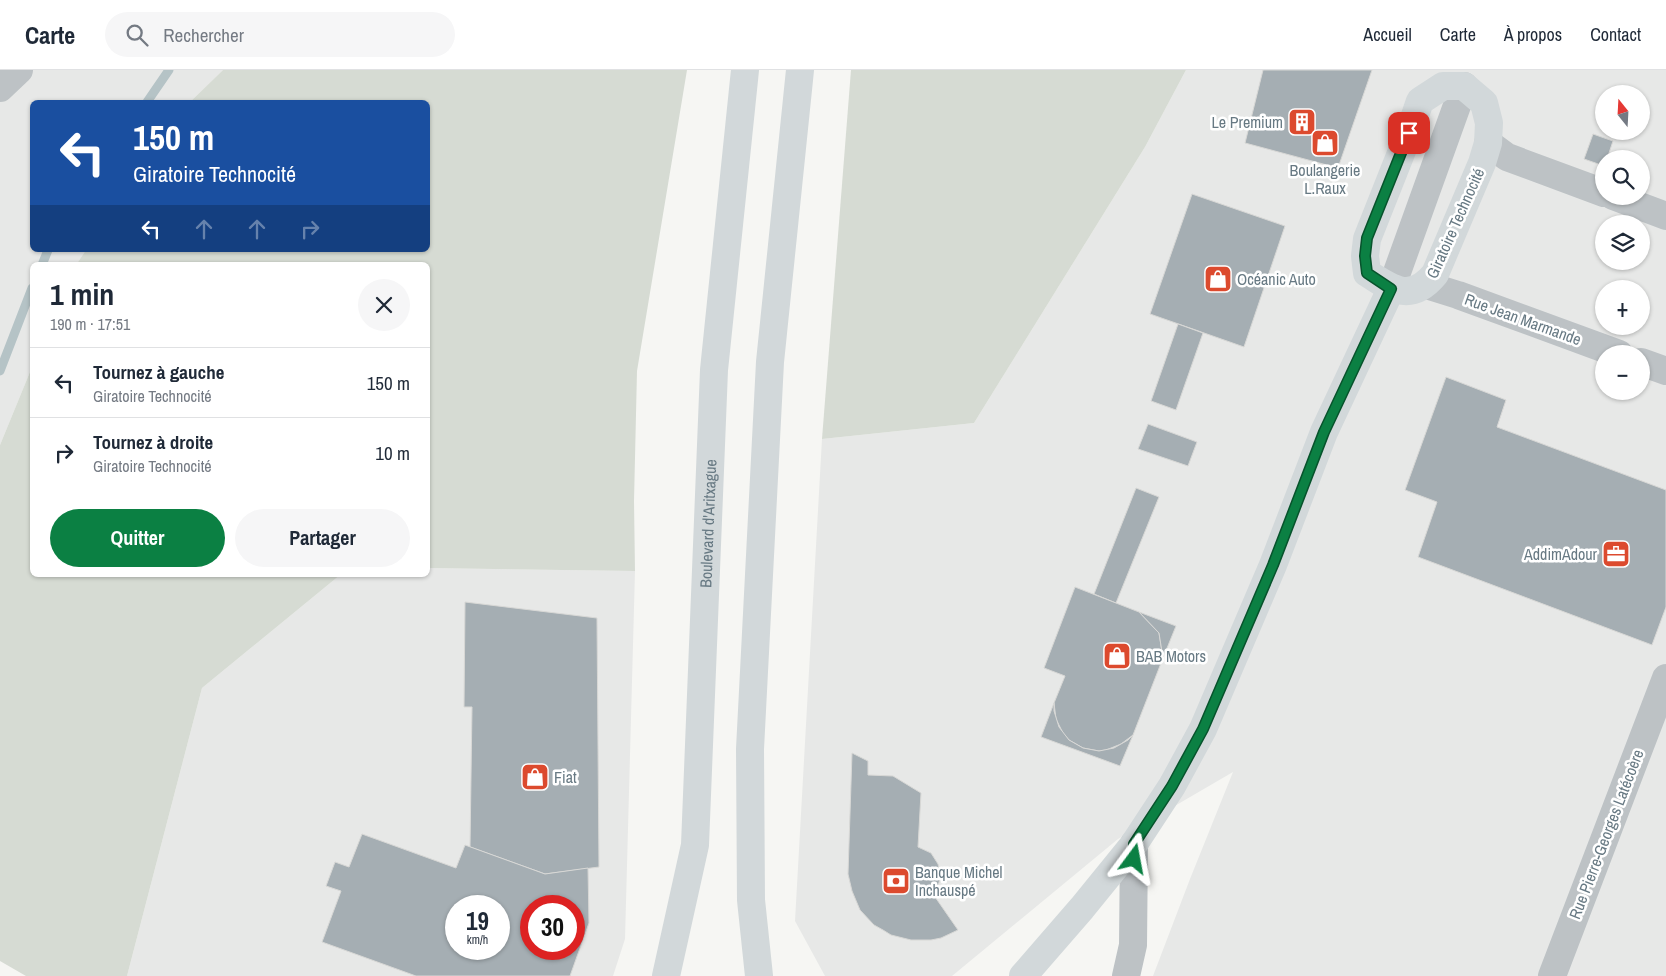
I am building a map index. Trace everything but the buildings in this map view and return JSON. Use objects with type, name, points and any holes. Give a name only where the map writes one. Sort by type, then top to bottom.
[{"type":"main road","name":"Boulevard d'Aritxague","points":[[666,976],[695,845],[714,370],[745,70]]},
{"type":"main road","points":[[759,976],[751,900],[750,749],[770,362],[800,70]]},
{"type":"main road","points":[[1022,976],[1048,948],[1134,844],[1172,786],[1203,729],[1273,565],[1324,432],[1391,289],[1367,273],[1365,256],[1367,238],[1420,102],[1444,86],[1467,78]]},
{"type":"main road","name":"Giratoire Technocité","points":[[1391,289],[1405,292],[1426,285],[1435,274],[1482,163],[1488,143],[1489,123],[1484,103],[1467,78]]},
{"type":"main road","points":[[1017,976],[1048,948]]},
{"type":"street","points":[[0,88],[19,70]]},
{"type":"street","points":[[1391,289],[1467,78]]},
{"type":"street","points":[[1488,143],[1507,157],[1595,190]]},
{"type":"street","points":[[1637,205],[1666,216]]},
{"type":"street","name":"Rue Jean Marmande","points":[[1426,285],[1595,346]]},
{"type":"street","name":"Rue Pierre-Georges Latécoère","points":[[1552,976],[1664,688]]},
{"type":"street","points":[[1126,976],[1133,945],[1134,844]]},
{"type":"shaded area","points":[[0,70],[223,70],[192,100],[30,100],[30,252],[85,252],[78,262],[30,262],[30,372],[0,445]]},
{"type":"shaded area","points":[[223,70],[687,70],[637,371],[634,501],[635,571],[430,568],[430,262],[78,262],[85,252],[430,252],[430,100],[192,100]]},
{"type":"shaded area","points":[[851,70],[1186,70],[1145,147],[974,423],[822,439]]},
{"type":"shaded area","points":[[1186,70],[1666,70],[1666,976],[1153,976],[1233,772],[1118,839],[952,976],[825,976],[795,921],[822,439],[974,423],[1145,147]]},
{"type":"shaded area","points":[[30,372],[30,577],[338,577],[202,688],[127,976],[26,976],[0,961],[0,445]]},
{"type":"shaded area","points":[[430,568],[635,571],[625,939],[613,976],[127,976],[202,688],[338,577],[430,577]]},
{"type":"waterway","points":[[148,100],[169,70]]},
{"type":"waterway","points":[[43,262],[47,252]]},
{"type":"waterway","points":[[0,371],[30,293]]},
{"type":"place","name":"Le Premium","points":[[1302,122]]},
{"type":"place","name":"Boulangerie L.Raux","points":[[1325,143]]},
{"type":"place","name":"Océanic Auto","points":[[1218,279]]},
{"type":"place","name":"AddimAdour","points":[[1616,554]]},
{"type":"place","name":"BAB Motors","points":[[1117,656]]},
{"type":"place","name":"Fiat","points":[[535,777]]},
{"type":"place","name":"Banque Michel Inchauspé","points":[[896,881]]},
{"type":"route","points":[[1134,859],[1134,844],[1172,786],[1203,729],[1273,565],[1324,432],[1391,289],[1367,273],[1365,256],[1367,238],[1409,133]]}]
